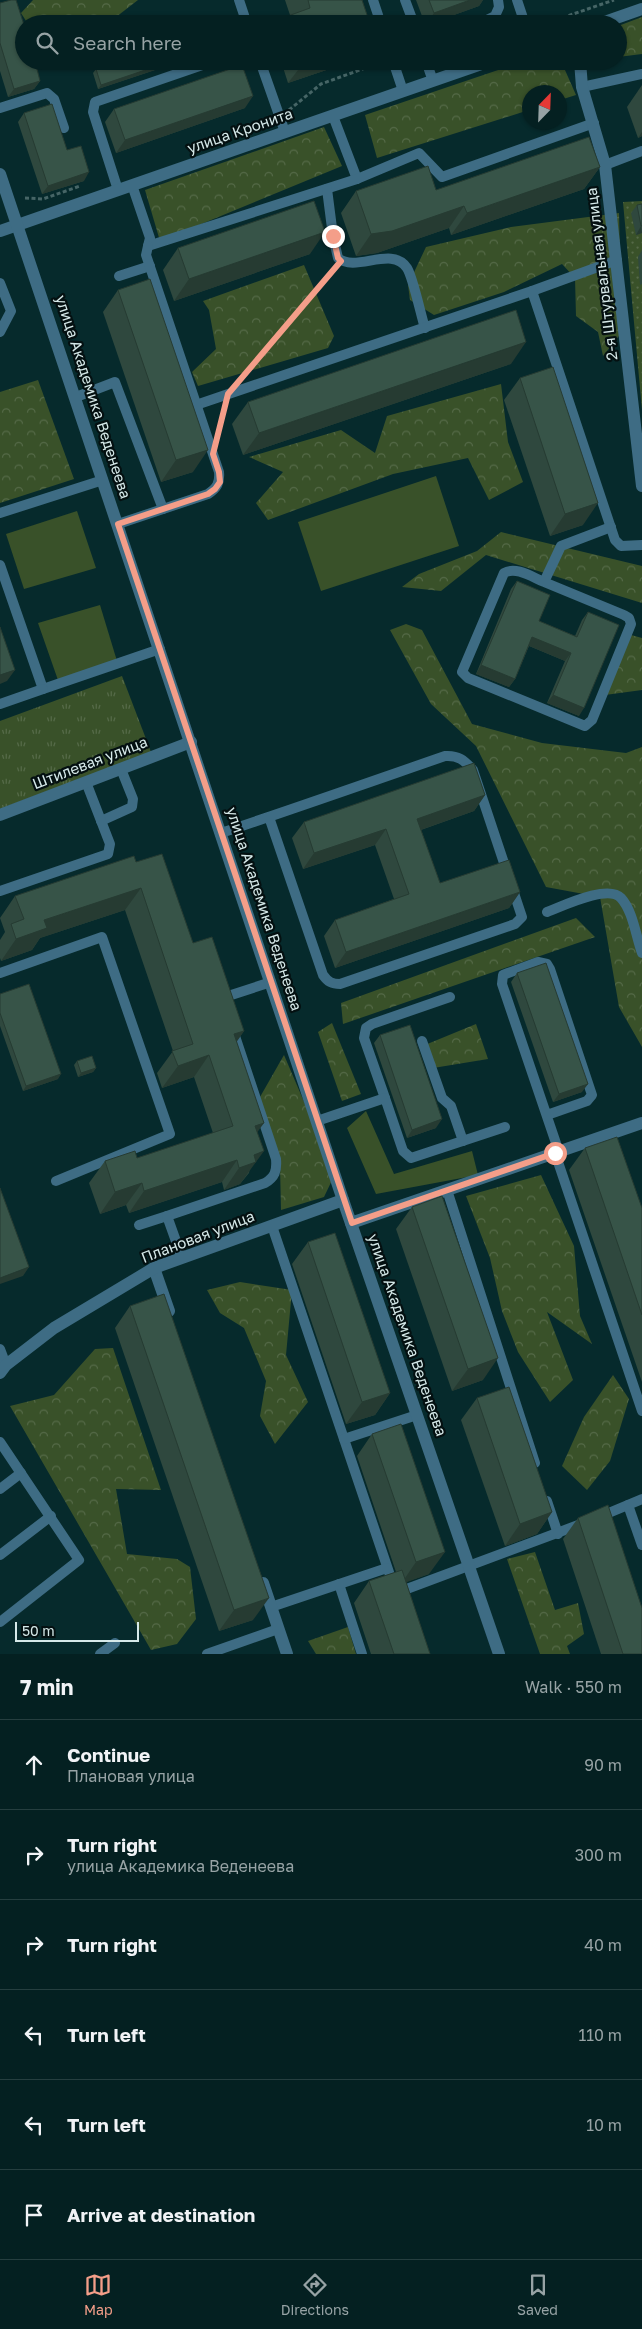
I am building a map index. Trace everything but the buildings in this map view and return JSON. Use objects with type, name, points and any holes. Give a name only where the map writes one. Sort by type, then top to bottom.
[{"type":"street","points":[[625,15],[642,9]]},
{"type":"street","name":"улица Кронита","points":[[0,231],[464,70]]},
{"type":"street","name":"2-я Штурвальная улица","points":[[581,70],[582,87],[605,165],[642,486]]},
{"type":"street","name":"улица Академика Веденеева","points":[[0,174],[343,1200],[499,1654]]},
{"type":"street","name":"Штилевая улица","points":[[0,815],[191,742]]},
{"type":"street","points":[[352,1223],[642,1123]]},
{"type":"street","name":"Плановая улица","points":[[3,1369],[54,1328],[154,1268],[343,1200]]},
{"type":"street","points":[[154,1268],[172,1320]]},
{"type":"street","points":[[258,1570],[287,1654]]},
{"type":"lane","points":[[238,0],[244,15]]},
{"type":"lane","points":[[373,0],[378,15]]},
{"type":"lane","points":[[405,0],[411,15]]},
{"type":"lane","points":[[495,15],[499,7],[498,0]]},
{"type":"lane","points":[[516,0],[522,15]]},
{"type":"lane","points":[[118,190],[93,112],[95,102],[188,70]]},
{"type":"lane","points":[[263,70],[285,132]]},
{"type":"lane","points":[[396,70],[403,92]]},
{"type":"lane","points":[[429,70],[433,81]]},
{"type":"lane","points":[[582,87],[642,74]]},
{"type":"lane","points":[[0,108],[47,93],[54,99],[64,128]]},
{"type":"lane","points":[[333,116],[357,179]]},
{"type":"lane","points":[[148,246],[357,179],[419,153],[442,177],[594,123]]},
{"type":"lane","points":[[605,165],[642,151]]},
{"type":"lane","points":[[118,524],[208,494],[220,482],[219,472],[146,254],[150,238],[132,185]]},
{"type":"lane","points":[[327,189],[338,258],[341,261],[387,258],[398,261],[407,268],[425,328]]},
{"type":"lane","points":[[196,405],[425,328],[617,260]]},
{"type":"lane","points":[[119,276],[150,266]]},
{"type":"lane","points":[[0,284],[11,312],[0,332]]},
{"type":"lane","points":[[532,291],[615,540],[621,546],[642,545]]},
{"type":"lane","points":[[76,397],[115,382],[163,509]]},
{"type":"lane","points":[[0,513],[103,480]]},
{"type":"lane","points":[[544,582],[561,546],[611,527]]},
{"type":"lane","points":[[0,565],[43,689]]},
{"type":"lane","points":[[510,569],[518,571],[544,582],[624,615],[629,618],[631,624],[592,720],[585,726],[468,678],[462,672],[504,572],[510,569]]},
{"type":"lane","points":[[0,704],[160,649]]},
{"type":"lane","points":[[221,833],[445,756],[455,756],[465,760],[473,770],[522,917],[515,924],[340,984],[334,984],[323,975],[269,817]]},
{"type":"lane","points":[[101,821],[127,810],[133,803],[121,769]]},
{"type":"lane","points":[[0,891],[108,854],[110,844],[86,782]]},
{"type":"lane","points":[[547,912],[601,893],[611,893],[620,897],[626,906],[642,953]]},
{"type":"lane","points":[[0,973],[102,937],[170,1134],[56,1181]]},
{"type":"lane","points":[[547,1115],[587,1101],[592,1095],[550,969],[547,964],[538,962],[508,973],[501,980],[547,1115],[557,1152],[642,1410]]},
{"type":"lane","points":[[139,1225],[264,1183],[272,1178],[277,1170],[276,1159],[224,1003],[271,982]]},
{"type":"lane","points":[[450,997],[366,1028],[364,1038],[406,1155],[417,1157],[505,1127]]},
{"type":"lane","points":[[422,1041],[442,1098],[451,1106],[463,1141]]},
{"type":"lane","points":[[317,1121],[385,1098]]},
{"type":"lane","points":[[447,1190],[537,1469]]},
{"type":"lane","points":[[167,1216],[182,1258]]},
{"type":"lane","points":[[272,1226],[397,1597],[642,1499]]},
{"type":"lane","points":[[0,1349],[3,1369]]},
{"type":"lane","points":[[344,1439],[417,1415]]},
{"type":"lane","points":[[0,1442],[79,1560],[0,1622]]},
{"type":"lane","points":[[0,1489],[21,1473]]},
{"type":"lane","points":[[543,1488],[558,1534]]},
{"type":"lane","points":[[628,1505],[642,1545]]},
{"type":"lane","points":[[0,1555],[51,1516]]},
{"type":"lane","points":[[271,1607],[387,1568]]},
{"type":"lane","points":[[339,1584],[362,1654]]},
{"type":"lane","points":[[207,1654],[278,1629]]},
{"type":"lane","points":[[100,1654],[115,1643]]},
{"type":"path","points":[[570,15],[614,0]]},
{"type":"path","points":[[280,118],[321,84],[359,70]]},
{"type":"path","points":[[25,198],[43,199],[87,184]]},
{"type":"path","points":[[213,454],[228,394],[341,261]]},
{"type":"green space","points":[[33,0],[138,0],[119,15],[22,15],[21,13]]},
{"type":"green space","points":[[642,17],[642,54],[627,56],[627,23]]},
{"type":"green space","points":[[498,70],[565,70],[576,95],[567,98],[567,85],[522,85],[522,112],[377,158],[365,115]]},
{"type":"green space","points":[[324,127],[342,166],[160,241],[145,190]]},
{"type":"green space","points":[[642,201],[642,410],[623,202]]},
{"type":"green space","points":[[619,213],[622,332],[603,356],[598,332],[576,316],[575,278],[562,264],[504,292],[434,315],[410,300],[408,285],[426,247],[511,227]]},
{"type":"green space","points":[[304,265],[334,336],[328,348],[198,386],[192,372],[216,349],[209,310],[203,301]]},
{"type":"green space","points":[[38,380],[74,479],[0,503],[0,392]]},
{"type":"green space","points":[[501,384],[508,442],[523,482],[489,500],[468,458],[393,474],[268,520],[256,503],[283,472],[249,457],[341,430],[375,453],[387,416]]},
{"type":"green space","points":[[436,476],[459,546],[321,591],[298,522]]},
{"type":"green space","points":[[77,511],[96,568],[24,589],[6,534]]},
{"type":"green space","points":[[501,532],[642,566],[642,603],[486,555],[441,591],[402,587],[419,574],[477,551]]},
{"type":"green space","points":[[100,605],[117,661],[59,683],[38,623]]},
{"type":"green space","points":[[406,624],[422,630],[472,724],[542,743],[626,753],[642,747],[642,1047],[619,1007],[600,897],[546,887],[476,746],[431,704],[390,630]]},
{"type":"green space","points":[[631,635],[642,638],[642,690],[605,695]]},
{"type":"green space","points":[[122,676],[151,752],[0,809],[0,721]]},
{"type":"green space","points":[[576,918],[595,937],[343,1024],[341,1003]]},
{"type":"green space","points":[[332,1023],[361,1094],[342,1101],[318,1032]]},
{"type":"green space","points":[[476,1024],[488,1059],[427,1069],[420,1047]]},
{"type":"green space","points":[[284,1055],[335,1174],[324,1197],[281,1210],[280,1166],[260,1097]]},
{"type":"green space","points":[[366,1111],[394,1174],[472,1151],[478,1175],[376,1194],[347,1128]]},
{"type":"green space","points":[[541,1175],[574,1246],[580,1316],[592,1344],[547,1312],[573,1380],[550,1402],[518,1352],[502,1311],[490,1258],[466,1196]]},
{"type":"green space","points":[[240,1282],[292,1290],[286,1355],[308,1402],[275,1444],[260,1416],[266,1381],[244,1328],[220,1313],[207,1290]]},
{"type":"green space","points":[[113,1348],[161,1490],[116,1489],[127,1554],[177,1559],[190,1567],[196,1619],[177,1644],[151,1650],[10,1406],[54,1395],[95,1349]]},
{"type":"green space","points":[[613,1375],[629,1399],[610,1461],[587,1490],[562,1466],[584,1417]]},
{"type":"green space","points":[[535,1552],[555,1610],[578,1603],[584,1634],[567,1646],[570,1654],[540,1654],[507,1559]]},
{"type":"green space","points":[[348,1627],[356,1654],[316,1654],[308,1641]]},
{"type":"route","points":[[333,236],[338,258],[341,261],[228,394],[213,454],[220,482],[215,489],[208,494],[118,524],[352,1223],[555,1153]]}]
